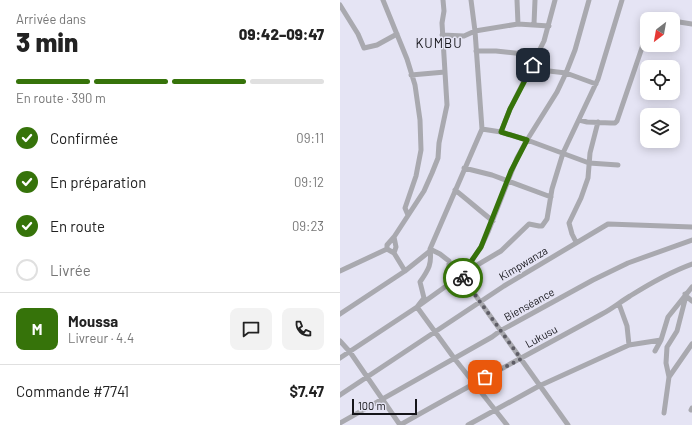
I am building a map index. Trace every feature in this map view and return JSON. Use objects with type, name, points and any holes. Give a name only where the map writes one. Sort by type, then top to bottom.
[{"type":"street","points":[[383,0],[407,59],[414,85],[420,120],[421,150],[416,176],[406,208],[408,214]]},
{"type":"street","points":[[340,271],[386,249],[387,245],[394,237],[424,191],[438,158],[440,135],[447,109],[442,35],[443,0]]},
{"type":"street","points":[[340,314],[405,271],[430,250],[482,129],[475,31],[471,0]]},
{"type":"street","points":[[517,0],[518,24]]},
{"type":"street","points":[[534,24],[535,0]]},
{"type":"street","points":[[501,132],[510,109],[544,41],[555,0]]},
{"type":"street","points":[[467,271],[470,263],[481,247],[493,221],[511,171],[527,140],[566,73],[575,50],[588,0]]},
{"type":"street","points":[[340,358],[417,307],[467,271],[501,251],[529,224],[539,226],[544,224],[547,219],[551,197],[563,153],[596,84],[622,0]]},
{"type":"street","points":[[340,5],[358,34],[364,48],[377,45],[397,34]]},
{"type":"street","points":[[680,22],[692,24]]},
{"type":"street","points":[[442,35],[464,36],[475,31],[518,24],[549,26]]},
{"type":"street","points":[[476,51],[496,51],[524,54],[523,61],[549,71],[566,73],[596,84]]},
{"type":"street","points":[[579,120],[587,122],[615,123],[617,121],[641,52]]},
{"type":"street","points":[[411,75],[445,72]]},
{"type":"street","points":[[576,242],[569,223],[588,178],[590,153],[598,122]]},
{"type":"street","points":[[482,129],[501,132],[527,140],[589,163],[618,164]]},
{"type":"street","points":[[464,168],[492,175],[551,197]]},
{"type":"street","points":[[455,190],[493,221]]},
{"type":"street","name":"Kimpwanza","points":[[340,395],[481,303],[504,286],[608,224],[692,227]]},
{"type":"street","points":[[394,237],[396,249],[394,253]]},
{"type":"street","name":"Bienséance","points":[[340,423],[492,337],[500,331],[607,273],[628,263],[692,240]]},
{"type":"street","points":[[386,249],[394,253],[405,271]]},
{"type":"street","points":[[430,250],[440,254],[449,261],[449,270],[461,275],[568,425]]},
{"type":"street","points":[[417,307],[424,298],[420,282],[426,273],[432,258],[430,250]]},
{"type":"street","name":"Lukusu","points":[[400,425],[619,304],[663,277],[692,264]]},
{"type":"street","points":[[656,351],[668,317],[692,287]]},
{"type":"street","points":[[685,295],[692,301]]},
{"type":"street","points":[[664,413],[669,377],[666,363],[667,347],[677,331],[685,295]]},
{"type":"street","points":[[619,304],[627,326],[629,346]]},
{"type":"street","points":[[417,307],[454,358],[507,425]]},
{"type":"street","points":[[468,425],[539,386],[629,346],[661,340]]},
{"type":"street","points":[[340,341],[350,352],[400,425]]},
{"type":"street","points":[[669,377],[692,344]]},
{"type":"way so far","points":[[463,278],[521,359],[485,377]]},
{"type":"district","name":"KUMBU","points":[[439,43]]},
{"type":"route","points":[[463,278],[461,275],[467,271],[470,263],[481,247],[493,221],[511,171],[527,140],[501,132],[510,109],[533,65]]}]
